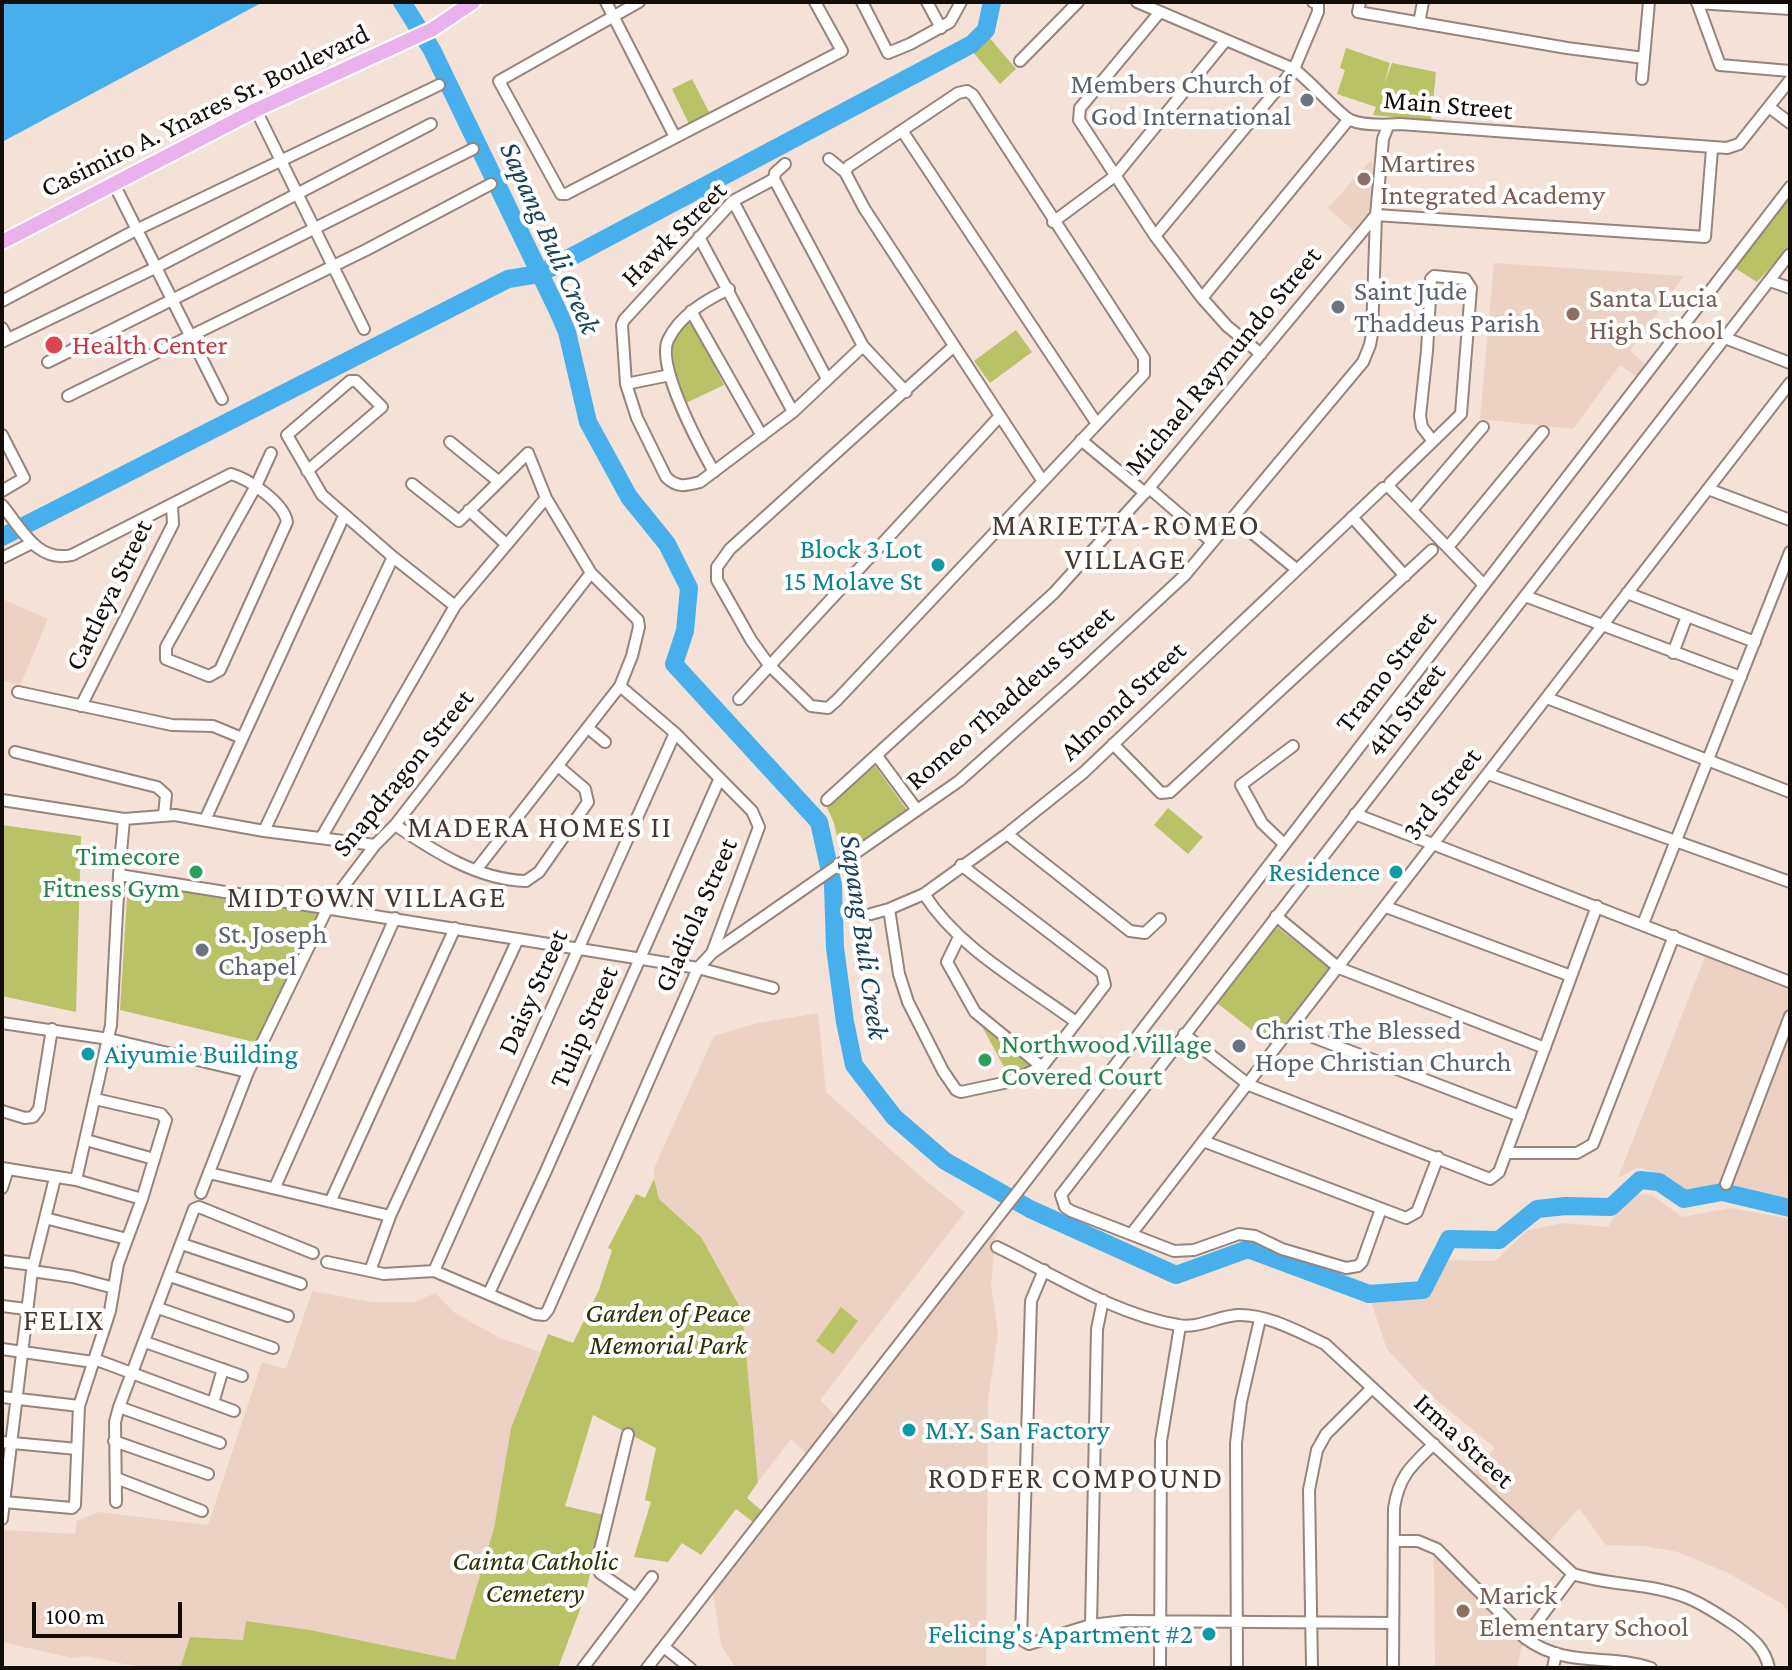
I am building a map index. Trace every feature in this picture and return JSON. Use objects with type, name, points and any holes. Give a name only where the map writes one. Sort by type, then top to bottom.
[{"type":"main road","name":"Casimiro A. Ynares Sr. Boulevard","points":[[2,242],[256,110],[433,29],[473,2]]},
{"type":"street","points":[[606,2],[675,137]]},
{"type":"street","points":[[639,2],[528,62],[498,83],[561,194],[842,51],[815,2]]},
{"type":"street","points":[[862,2],[888,53],[950,22],[961,2]]},
{"type":"street","points":[[927,2],[941,28]]},
{"type":"street","points":[[1020,61],[1078,2]]},
{"type":"street","name":"Main Street","points":[[1137,2],[1294,69],[1349,119],[1388,126],[1400,124],[1727,148],[1739,144],[1790,80]]},
{"type":"street","points":[[1419,23],[1423,2]]},
{"type":"street","points":[[1790,9],[1697,2],[1720,65],[1790,71]]},
{"type":"street","points":[[1155,236],[1294,69],[1318,12],[1315,3]]},
{"type":"street","points":[[1642,79],[1645,3]]},
{"type":"street","points":[[1359,7],[1419,23],[1644,58]]},
{"type":"street","points":[[1159,13],[1078,114],[1155,236],[1202,298],[1227,326],[1261,354]]},
{"type":"street","points":[[1053,222],[1115,176],[1226,40]]},
{"type":"street","points":[[2,301],[136,230],[439,85]]},
{"type":"street","points":[[845,172],[849,166],[958,93],[967,91],[973,95],[1144,358],[1144,374],[828,708],[811,706],[769,665],[751,640],[717,580],[717,567],[730,549],[954,346]]},
{"type":"street","points":[[1769,107],[1790,123]]},
{"type":"street","points":[[256,110],[364,329]]},
{"type":"street","points":[[1202,298],[1349,119]]},
{"type":"street","points":[[2,328],[5,341],[155,268],[431,124]]},
{"type":"street","name":"Romeo Thaddeus Street","points":[[712,953],[959,781],[1185,575],[1234,518],[1367,354],[1372,334],[1376,215],[1383,139],[1388,126]]},
{"type":"street","points":[[903,132],[1097,424]]},
{"type":"street","points":[[48,362],[473,149]]},
{"type":"street","points":[[1376,215],[1705,237],[1712,149]]},
{"type":"street","points":[[829,159],[845,172],[864,208],[1042,480]]},
{"type":"street","name":"Hawk Street","points":[[785,164],[775,173],[774,179],[733,201],[622,325],[626,384],[637,418],[666,477],[681,486],[700,482],[793,412],[863,346]]},
{"type":"street","points":[[774,179],[863,346],[906,392]]},
{"type":"street","points":[[114,184],[222,399]]},
{"type":"street","points":[[68,396],[491,184]]},
{"type":"street","name":"Tramo Street","points":[[647,1668],[1790,187]]},
{"type":"street","points":[[733,201],[827,379]]},
{"type":"street","name":"Michael Raymundo Street","points":[[827,800],[1054,593],[1147,491],[1376,215]]},
{"type":"street","points":[[699,237],[793,412]]},
{"type":"street","name":"4th Street","points":[[1132,1233],[1071,1211],[1062,1202],[1061,1195],[1789,255]]},
{"type":"street","points":[[1432,440],[1422,427],[1420,416],[1432,277],[1465,279],[1471,288],[1461,414],[1391,478],[1390,488],[1484,585]]},
{"type":"street","points":[[1770,281],[1790,288]]},
{"type":"street","points":[[714,472],[698,442],[665,356],[668,340],[691,311],[729,289]]},
{"type":"street","points":[[691,311],[762,436]]},
{"type":"street","points":[[1725,338],[1790,363]]},
{"type":"street","points":[[626,384],[670,375]]},
{"type":"street","points":[[307,471],[382,407],[356,381],[350,381],[287,435],[307,471],[322,495],[455,606]]},
{"type":"street","name":"3rd Street","points":[[1132,1233],[1790,383]]},
{"type":"street","points":[[739,699],[1000,416]]},
{"type":"street","points":[[1412,510],[1483,427]]},
{"type":"street","points":[[1448,547],[1543,432]]},
{"type":"street","points":[[2,435],[24,478],[2,491]]},
{"type":"street","points":[[1081,440],[1212,542]]},
{"type":"street","points":[[450,442],[498,481]]},
{"type":"street","points":[[2,505],[32,543],[50,556],[72,555],[231,474],[256,486],[285,513],[287,522],[220,670],[209,676],[166,659],[165,652],[256,486],[271,453]]},
{"type":"street","points":[[412,484],[458,521],[525,453],[529,455],[546,498],[591,573],[638,620],[635,644],[620,686],[476,870]]},
{"type":"street","name":"Almond Street","points":[[871,914],[924,894],[1007,834],[1083,773],[1383,488]]},
{"type":"street","points":[[1708,489],[1790,520]]},
{"type":"street","points":[[321,838],[455,606],[546,498]]},
{"type":"street","name":"Cattleya Street","points":[[81,706],[173,524],[172,504]]},
{"type":"street","points":[[469,510],[506,544]]},
{"type":"street","points":[[205,820],[344,516]]},
{"type":"street","points":[[1352,517],[1405,576]]},
{"type":"street","points":[[1234,518],[1296,569]]},
{"type":"street","points":[[2,558],[32,543]]},
{"type":"street","points":[[1113,744],[1161,793],[1170,792],[1432,550]]},
{"type":"street","points":[[1643,924],[1790,552]]},
{"type":"street","points":[[264,831],[393,557]]},
{"type":"street","name":"Snapdragon Street","points":[[201,1193],[248,1072],[328,907],[591,573]]},
{"type":"street","points":[[1627,593],[1755,642]]},
{"type":"street","points":[[1525,596],[1741,677]]},
{"type":"street","points":[[1673,653],[1687,616]]},
{"type":"street","name":"Gladiola Street","points":[[489,1293],[535,1314],[544,1315],[548,1310],[698,968],[712,953],[759,827],[752,811],[675,733],[620,686]]},
{"type":"street","points":[[18,692],[172,725],[213,726],[242,738]]},
{"type":"street","points":[[1547,698],[1790,792]]},
{"type":"street","points":[[588,728],[605,742]]},
{"type":"street","name":"Daisy Street","points":[[434,1271],[675,733]]},
{"type":"street","points":[[1284,844],[1262,823],[1241,785],[1293,746]]},
{"type":"street","points":[[15,752],[157,787],[166,795],[164,815]]},
{"type":"street","points":[[877,756],[917,810]]},
{"type":"street","points":[[395,825],[444,857],[476,870],[526,881],[539,872],[588,802],[585,789],[558,766]]},
{"type":"street","points":[[1488,774],[1790,882]]},
{"type":"street","name":"Tulip Street","points":[[489,1293],[641,960],[719,780]]},
{"type":"street","points":[[2,800],[124,819],[164,815],[375,845]]},
{"type":"street","points":[[1355,814],[1790,982]]},
{"type":"street","points":[[76,1180],[109,1039],[124,819]]},
{"type":"street","points":[[1007,834],[1130,931],[1145,933],[1160,919]]},
{"type":"street","points":[[889,909],[899,974],[908,1002],[956,1090],[986,1088],[1025,1076],[1042,1067],[1105,985],[1102,973],[961,865]]},
{"type":"street","points":[[119,875],[698,968],[773,988]]},
{"type":"street","points":[[924,894],[939,918],[959,937],[1076,1022]]},
{"type":"street","points":[[1184,1034],[1249,1085],[1485,1178],[1496,1177],[1597,906]]},
{"type":"street","points":[[1386,907],[1571,976]]},
{"type":"street","points":[[1276,916],[1339,968],[1545,1048]]},
{"type":"street","points":[[275,1187],[395,918]]},
{"type":"street","points":[[331,1200],[455,928]]},
{"type":"street","points":[[1506,1153],[1577,1153],[1593,1144],[1674,936]]},
{"type":"street","points":[[959,937],[947,962],[975,1012],[1042,1067]]},
{"type":"street","points":[[370,1271],[390,1216],[518,939]]},
{"type":"street","points":[[1726,1184],[1790,1016]]},
{"type":"street","points":[[2,1023],[109,1039],[248,1072]]},
{"type":"street","points":[[2,1111],[25,1118],[33,1117],[39,1109],[52,1029]]},
{"type":"street","points":[[1292,1029],[1520,1116]]},
{"type":"street","points":[[4,1494],[72,1508],[75,1505],[79,1406],[110,1311],[118,1264],[142,1199],[166,1116],[95,1099]]},
{"type":"street","points":[[86,1140],[154,1159]]},
{"type":"street","points":[[1203,1141],[1406,1218],[1414,1215],[1438,1157]]},
{"type":"street","points":[[2,1188],[5,1168],[76,1180],[142,1199]]},
{"type":"street","points":[[209,1173],[390,1216]]},
{"type":"street","points":[[2,1519],[7,1443],[17,1399],[32,1268],[55,1178]]},
{"type":"street","points":[[116,1502],[114,1441],[119,1407],[194,1209],[199,1207],[313,1253]]},
{"type":"street","points":[[1132,1233],[1174,1251],[1194,1250],[1229,1236],[1247,1235],[1282,1249],[1352,1268],[1362,1262],[1381,1209]]},
{"type":"street","points":[[45,1218],[127,1239]]},
{"type":"street","points":[[182,1244],[301,1284]]},
{"type":"street","name":"Irma Street","points":[[997,1247],[1103,1300],[1180,1326],[1237,1315],[1284,1325],[1325,1344],[1573,1574],[1597,1582],[1688,1598],[1746,1633],[1764,1651],[1769,1668]]},
{"type":"street","points":[[2,1261],[114,1288]]},
{"type":"street","points":[[327,1262],[384,1274],[434,1271],[489,1293]]},
{"type":"street","points":[[1044,1270],[1031,1301],[1021,1639],[1029,1644],[1091,1625],[1125,1621],[1393,1623]]},
{"type":"street","points":[[170,1276],[288,1316]]},
{"type":"street","points":[[1091,1625],[1097,1329],[1103,1300]]},
{"type":"street","points":[[2,1306],[26,1309]]},
{"type":"street","points":[[158,1308],[273,1348]]},
{"type":"street","points":[[1237,1668],[1236,1443],[1241,1402],[1260,1319]]},
{"type":"street","points":[[1160,1668],[1161,1441],[1180,1326]]},
{"type":"street","points":[[145,1342],[242,1376]]},
{"type":"street","points":[[2,1349],[93,1360],[234,1411]]},
{"type":"street","points":[[213,1403],[223,1369]]},
{"type":"street","points":[[1312,1668],[1309,1490],[1317,1450],[1326,1434],[1372,1388]]},
{"type":"street","points":[[2,1397],[79,1406]]},
{"type":"street","points":[[119,1407],[220,1443]]},
{"type":"street","points":[[628,1434],[597,1562],[600,1573],[636,1598]]},
{"type":"street","points":[[114,1441],[208,1474]]},
{"type":"street","points":[[7,1443],[77,1449]]},
{"type":"street","points":[[1393,1668],[1394,1508],[1400,1481],[1434,1444]]},
{"type":"street","points":[[116,1478],[202,1511]]},
{"type":"street","points":[[1394,1541],[1418,1541],[1437,1549],[1538,1648],[1576,1659],[1651,1668]]},
{"type":"street","points":[[1525,1638],[1573,1574]]},
{"type":"street","points":[[583,1668],[652,1577]]},
{"type":"street","points":[[664,1647],[690,1668]]},
{"type":"street","points":[[1553,1668],[1556,1653]]},
{"type":"shaded area","name":"Martires Integrated Academy","points":[[1372,159],[1375,198],[1365,222],[1356,233],[1328,208]]},
{"type":"shaded area","name":"Santa Lucia High School","points":[[1494,263],[1684,276],[1630,351],[1647,365],[1638,378],[1620,365],[1573,429],[1480,419]]},
{"type":"shaded area","points":[[2,599],[48,619],[21,683],[2,680]]},
{"type":"shaded area","points":[[1710,944],[1790,976],[1790,1204],[1722,1185],[1688,1193],[1663,1176],[1638,1167],[1618,1178]]},
{"type":"shaded area","points":[[818,1013],[826,1092],[965,1212],[820,1400],[836,1416],[806,1453],[791,1439],[758,1482],[753,1437],[701,1237],[659,1199],[654,1168],[714,1036],[758,1023]]},
{"type":"shaded area","points":[[1638,1194],[1652,1195],[1682,1217],[1731,1208],[1790,1219],[1790,1613],[1782,1604],[1728,1573],[1678,1552],[1644,1546],[1606,1545],[1579,1508],[1547,1544],[1473,1474],[1495,1448],[1428,1393],[1387,1349],[1371,1301],[1423,1299],[1443,1260],[1495,1261],[1528,1230],[1564,1223],[1608,1227],[1623,1203]]},
{"type":"shaded area","name":"M.Y. San Factory","points":[[996,1229],[991,1285],[998,1332],[988,1401],[986,1668],[735,1667],[721,1645],[713,1590]]},
{"type":"shaded area","points":[[312,1291],[371,1302],[415,1302],[435,1293],[455,1313],[500,1338],[540,1352],[511,1428],[494,1528],[455,1661],[310,1630],[246,1621],[243,1640],[190,1637],[180,1668],[144,1668],[86,1656],[72,1658],[2,1642],[4,1530],[75,1534],[77,1521],[98,1512],[208,1525],[262,1362],[286,1369]]},
{"type":"shaded area","name":"Marick Elementary School","points":[[1434,1555],[1523,1641],[1517,1668],[1435,1668]]},
{"type":"green space","points":[[988,36],[1016,69],[1000,84],[972,51]]},
{"type":"green space","points":[[1346,48],[1390,63],[1384,84],[1392,63],[1436,72],[1431,121],[1373,115],[1376,107],[1337,94],[1345,70],[1340,68]]},
{"type":"green space","points":[[692,79],[711,116],[690,126],[672,89]]},
{"type":"green space","points":[[1790,197],[1790,246],[1757,282],[1735,268]]},
{"type":"green space","points":[[690,317],[724,385],[686,403],[674,377],[670,358],[674,341]]},
{"type":"green space","points":[[1016,330],[1032,352],[990,383],[974,361]]},
{"type":"green space","points":[[875,766],[907,810],[841,855],[834,823],[826,805]]},
{"type":"green space","points":[[1168,808],[1203,837],[1188,854],[1154,825]]},
{"type":"green space","points":[[2,825],[81,836],[76,1012],[2,996]]},
{"type":"green space","points":[[128,882],[319,914],[258,1043],[120,1010]]},
{"type":"green space","points":[[1276,926],[1331,970],[1271,1045],[1217,1003]]},
{"type":"green space","points":[[978,1019],[1036,1068],[1010,1078]]},
{"type":"green space","points":[[654,1179],[659,1199],[701,1237],[742,1311],[758,1482],[747,1498],[762,1511],[753,1522],[736,1509],[701,1555],[682,1543],[668,1562],[634,1557],[651,1502],[645,1500],[656,1448],[593,1415],[565,1506],[604,1515],[584,1599],[558,1668],[180,1668],[190,1637],[243,1640],[246,1621],[310,1630],[455,1660],[494,1528],[511,1428],[548,1334],[573,1343],[599,1290],[612,1250],[608,1248],[636,1194],[645,1198]]},
{"type":"green space","points":[[841,1307],[858,1321],[833,1354],[816,1341]]},
{"type":"water","points":[[2,2],[263,2],[2,142]]},
{"type":"waterway","name":"Sapang Buli Creek","points":[[402,2],[432,50],[558,311],[567,332],[588,422],[629,497],[667,544],[689,588],[685,631],[674,664],[819,822],[833,885],[835,948],[854,1065],[894,1117],[945,1161],[1030,1209],[1176,1275],[1248,1249],[1369,1294],[1423,1290],[1449,1239],[1499,1240],[1537,1209],[1611,1207],[1640,1180],[1659,1182],[1684,1199],[1722,1192],[1790,1208]]},
{"type":"waterway","points":[[2,537],[508,279],[539,274],[972,44],[986,30],[992,2]]},
{"type":"place","name":"Members Church of God International","points":[[1307,100]]},
{"type":"place","name":"Martires Integrated Academy","points":[[1364,179]]},
{"type":"place","name":"Saint Jude Thaddeus Parish","points":[[1338,307]]},
{"type":"place","name":"Santa Lucia High School","points":[[1573,314]]},
{"type":"place","name":"Health Center","points":[[54,345]]},
{"type":"place","name":"Block 3 Lot 15 Molave St","points":[[938,565]]},
{"type":"place","name":"Timecore Fitness Gym","points":[[196,872]]},
{"type":"place","name":"Residence","points":[[1396,872]]},
{"type":"place","name":"St. Joseph Chapel","points":[[202,950]]},
{"type":"place","name":"Christ The Blessed Hope Christian Church","points":[[1239,1046]]},
{"type":"place","name":"Aiyumie Building","points":[[88,1054]]},
{"type":"place","name":"Northwood Village Covered Court","points":[[985,1060]]},
{"type":"place","name":"M.Y. San Factory","points":[[909,1430]]},
{"type":"place","name":"Marick Elementary School","points":[[1463,1611]]},
{"type":"place","name":"Felicing's Apartment #2","points":[[1209,1634]]},
{"type":"district","name":"MARIETTA-ROMEO VILLAGE","points":[[1126,543]]},
{"type":"district","name":"MADERA HOMES II","points":[[540,828]]},
{"type":"district","name":"MIDTOWN VILLAGE","points":[[367,898]]},
{"type":"district","name":"FELIX","points":[[64,1321]]},
{"type":"district","name":"RODFER COMPOUND","points":[[1076,1479]]},
{"type":"park label","name":"Garden of Peace Memorial Park","points":[[668,1329]]},
{"type":"park label","name":"Cainta Catholic Cemetery","points":[[535,1577]]}]
